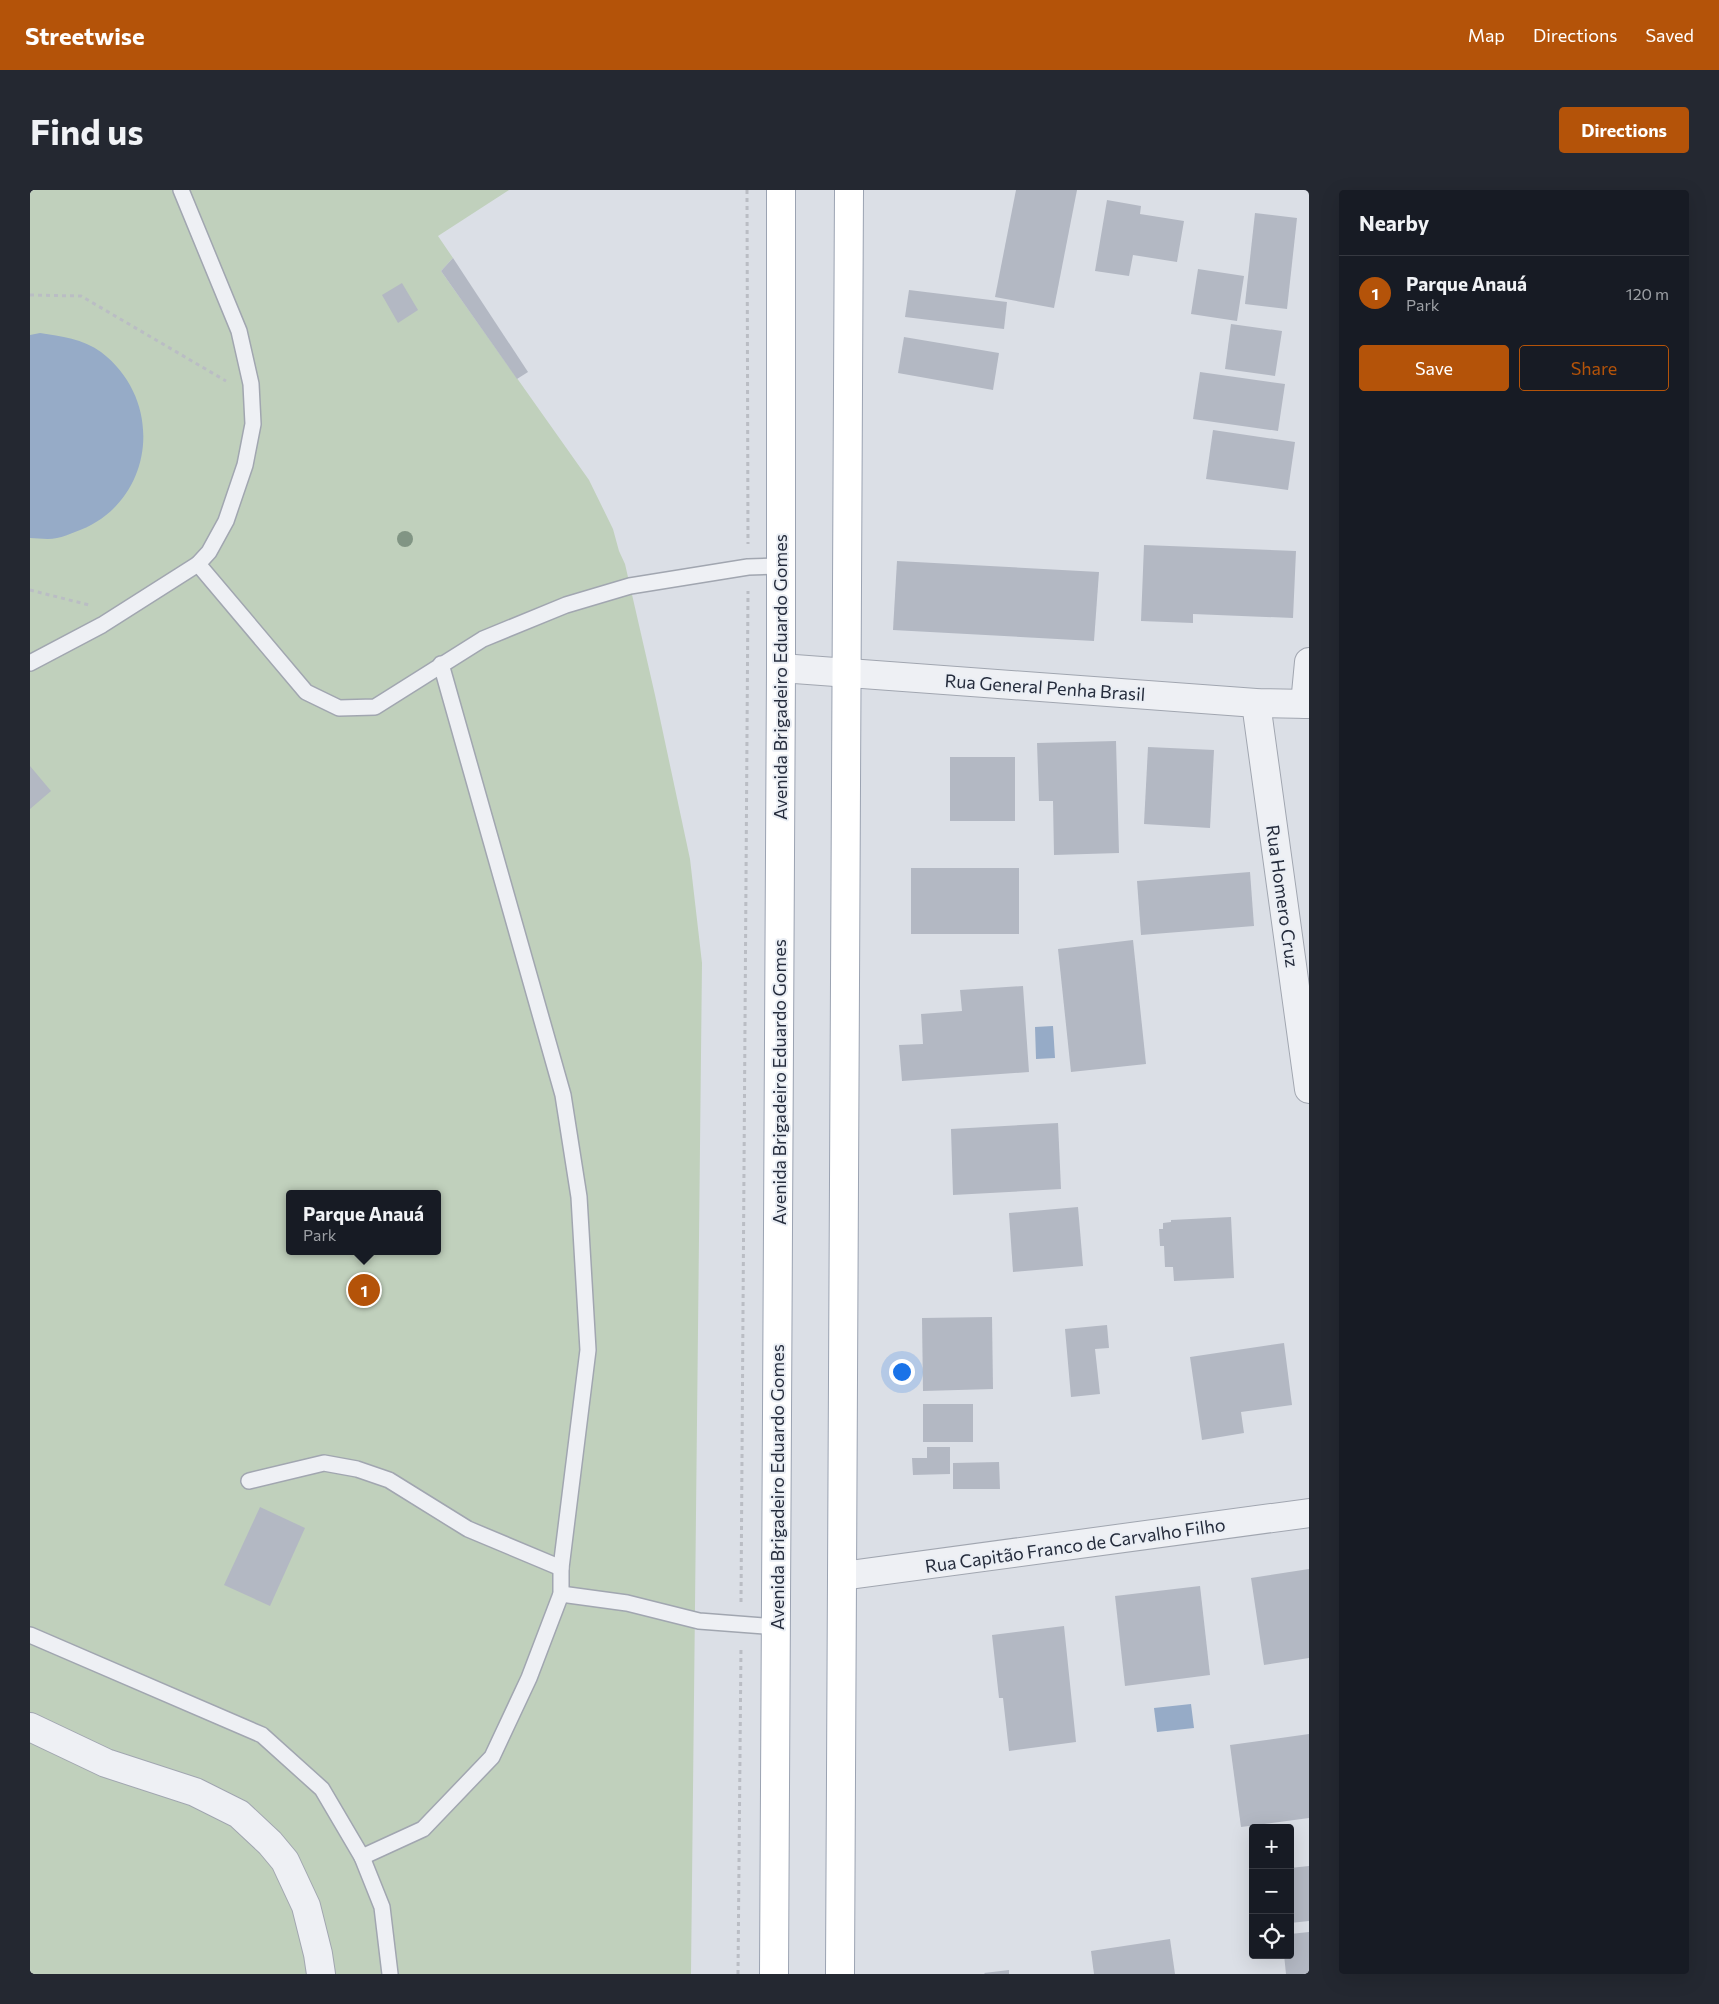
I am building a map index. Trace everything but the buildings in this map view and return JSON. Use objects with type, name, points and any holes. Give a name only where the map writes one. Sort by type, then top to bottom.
[{"type":"main road","name":"Avenida Brigadeiro Eduardo Gomes","points":[[774,1974],[781,668],[781,190]]},
{"type":"main road","points":[[840,1974],[845,672],[849,190]]},
{"type":"street","points":[[1307,704],[1309,662]]},
{"type":"street","name":"Rua General Penha Brasil","points":[[781,668],[1256,703],[1307,704]]},
{"type":"street","name":"Rua Homero Cruz","points":[[1256,703],[1309,1089]]},
{"type":"street","name":"Rua Capitão Franco de Carvalho Filho","points":[[842,1576],[1309,1513]]},
{"type":"street","points":[[30,1727],[106,1763],[195,1792],[240,1814],[270,1842],[285,1860],[306,1906],[318,1954],[320,1974]]},
{"type":"lane","points":[[30,663],[118,615],[198,564],[209,552],[226,521],[245,465],[253,424],[251,384],[239,331],[182,190]]},
{"type":"lane","points":[[198,564],[306,692],[339,708],[375,707],[483,639],[566,605],[630,586],[748,567],[780,566]]},
{"type":"lane","points":[[362,1857],[423,1829],[492,1757],[530,1678],[561,1594],[561,1568],[588,1350],[579,1197],[563,1096],[441,664]]},
{"type":"lane","points":[[249,1481],[324,1463],[357,1469],[389,1480],[468,1529],[561,1568]]},
{"type":"lane","points":[[561,1594],[627,1603],[699,1621],[776,1627]]},
{"type":"lane","points":[[30,1635],[262,1735],[322,1788],[362,1857],[382,1907],[390,1974]]},
{"type":"path","points":[[738,1974],[748,567],[747,190]]},
{"type":"path","points":[[30,295],[81,296],[236,387],[251,393]]},
{"type":"path","points":[[30,590],[104,609],[118,615]]},
{"type":"green space","points":[[30,190],[509,190],[438,236],[453,258],[441,271],[589,480],[613,529],[625,564],[690,859],[702,963],[691,1974],[30,1974]]},
{"type":"water","points":[[40,333],[79,341],[101,352],[122,373],[136,397],[143,424],[142,451],[135,476],[122,500],[102,519],[62,537],[50,539],[30,538],[30,335]]},
{"type":"water","points":[[1053,1026],[1055,1058],[1036,1059],[1035,1027]]},
{"type":"water","points":[[1191,1704],[1194,1728],[1157,1732],[1154,1708]]},
{"type":"place","name":"Parque Anauá","points":[[364,1290]]}]
